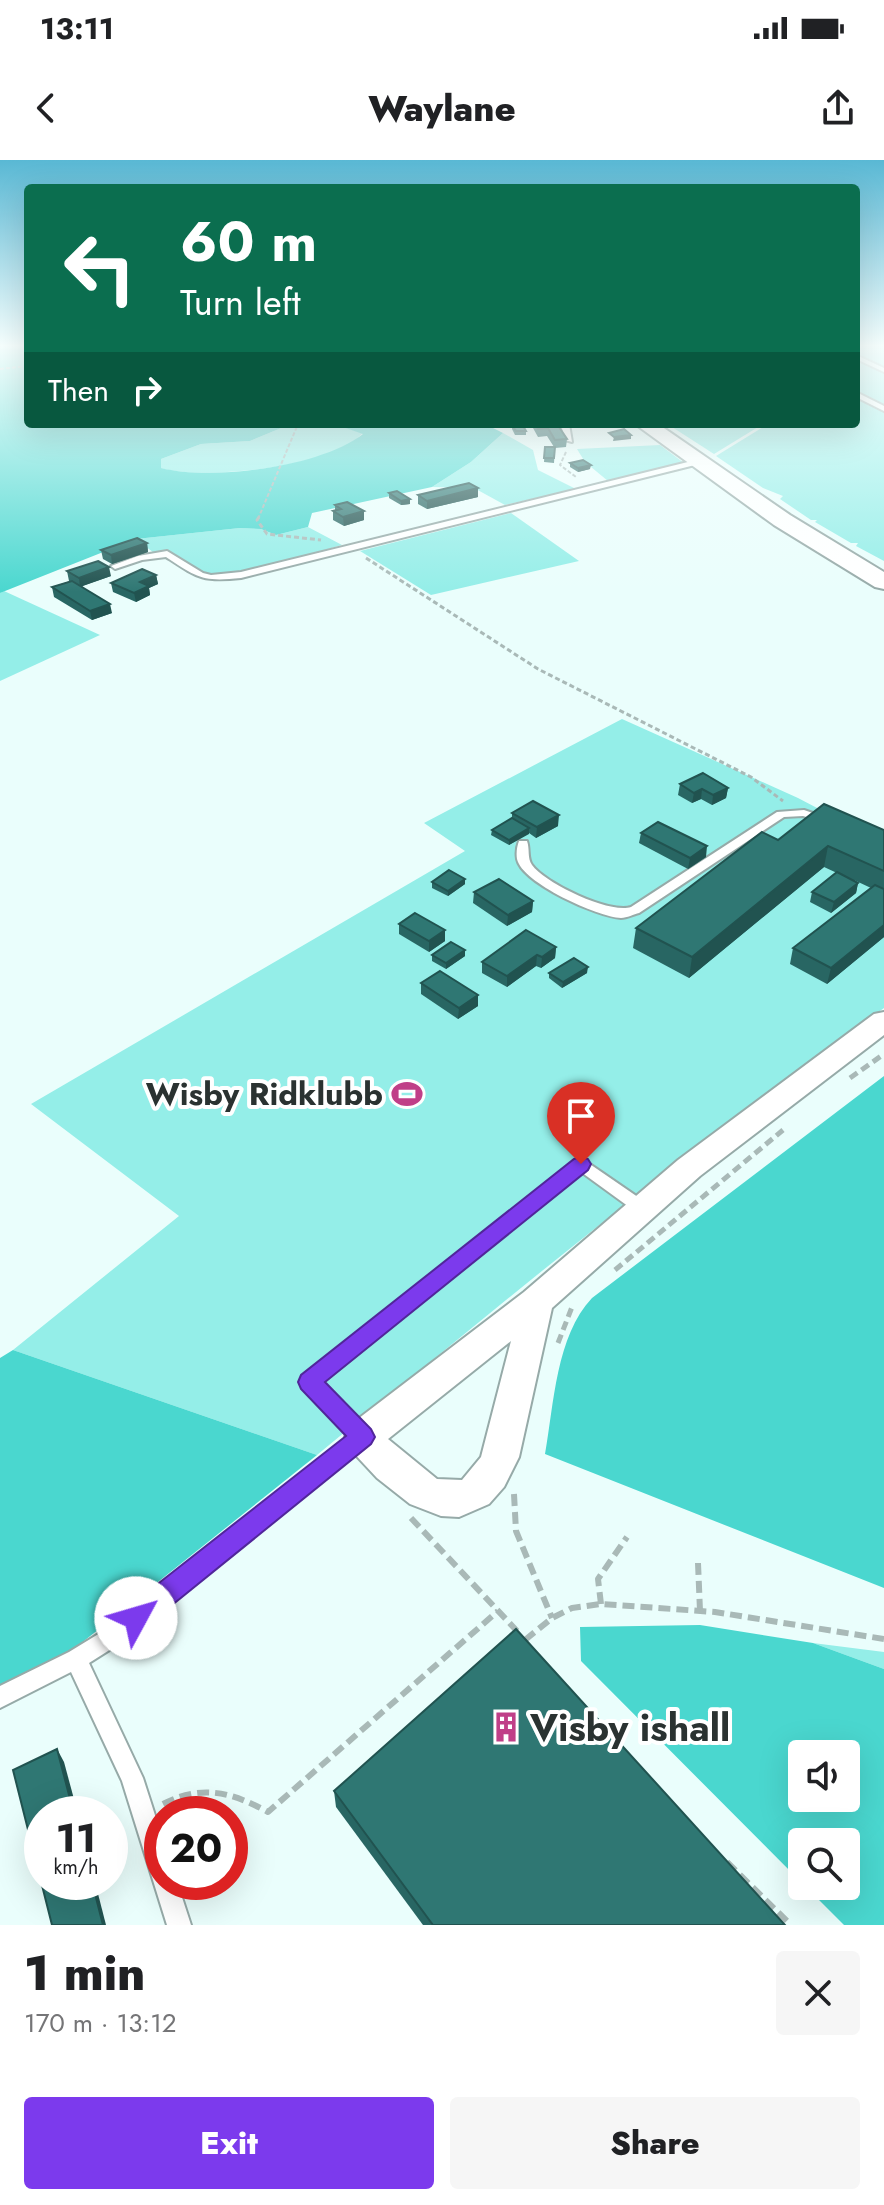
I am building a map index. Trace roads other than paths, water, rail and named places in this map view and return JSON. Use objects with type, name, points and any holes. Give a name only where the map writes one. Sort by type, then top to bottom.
[{"type":"main road","points":[[650,428],[782,520],[884,582]]},
{"type":"street","points":[[536,1302],[521,1381],[503,1444],[493,1473],[479,1491],[445,1499],[424,1492],[391,1469],[363,1437],[536,1302],[689,1168],[884,1021]]},
{"type":"lane","points":[[566,428],[569,440]]},
{"type":"lane","points":[[115,566],[167,554],[200,575],[211,578],[241,575],[696,462]]},
{"type":"lane","points":[[523,843],[523,861],[535,876],[597,909],[622,914],[635,910],[781,814],[811,814],[840,825]]},
{"type":"lane","points":[[0,1697],[112,1637],[363,1437],[310,1382],[581,1164],[642,1208]]},
{"type":"lane","points":[[76,1659],[132,1778],[144,1814]]},
{"type":"lane","points":[[171,1900],[179,1925]]},
{"type":"place","name":"Wisby Ridklubb","points":[[407,1094]]},
{"type":"place","name":"Visby ishall","points":[[506,1727]]}]
